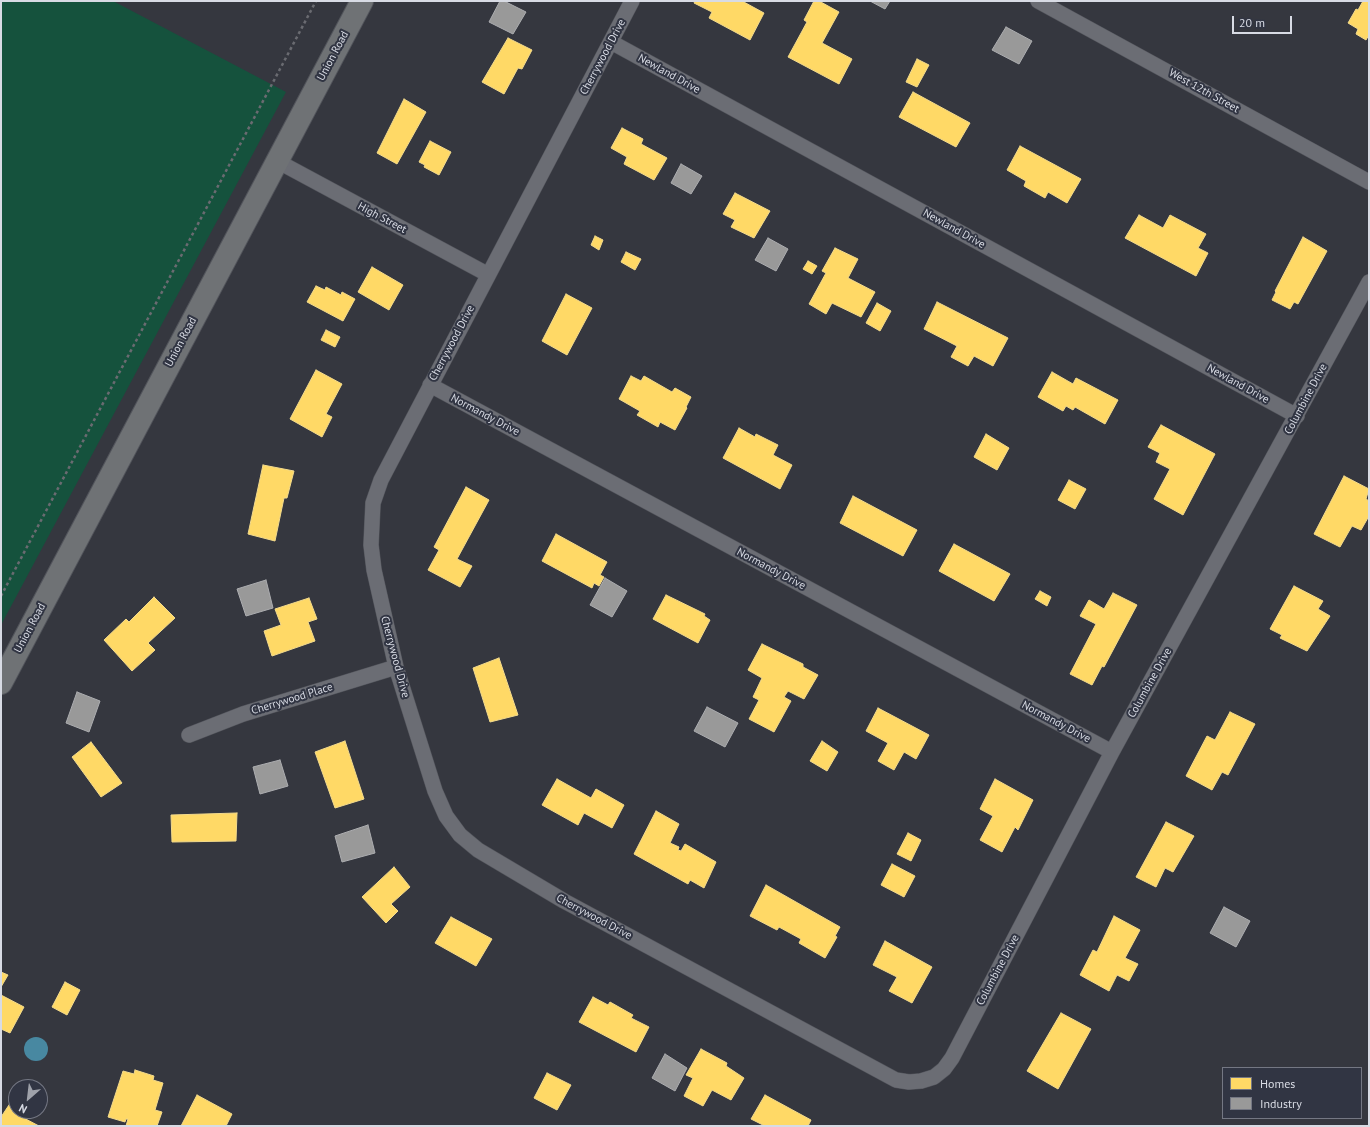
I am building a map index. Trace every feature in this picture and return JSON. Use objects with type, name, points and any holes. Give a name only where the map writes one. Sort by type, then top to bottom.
[{"type":"main road","name":"Union Road","points":[[1,683],[362,1]]},
{"type":"street","name":"Cherrywood Drive","points":[[632,1],[487,274],[381,480],[373,504],[370,545],[374,570],[396,668],[435,791],[446,816],[460,835],[478,850],[564,901],[896,1080],[909,1082],[927,1079]]},
{"type":"street","name":"West 12th Street","points":[[1038,1],[1369,182]]},
{"type":"street","name":"Newland Drive","points":[[611,42],[1297,416]]},
{"type":"street","name":"High Street","points":[[277,161],[487,274]]},
{"type":"street","name":"Columbine Drive","points":[[927,1079],[944,1069],[952,1058],[1112,752],[1369,282]]},
{"type":"street","name":"Normandy Drive","points":[[430,385],[1112,752]]},
{"type":"street","name":"Cherrywood Place","points":[[189,735],[243,714],[396,668]]},
{"type":"path","points":[[1,596],[316,1]]},
{"type":"green space","points":[[1,1],[113,1],[286,92],[1,625]]},
{"type":"water","points":[[36,1037],[45,1040],[48,1049],[45,1058],[36,1061],[27,1058],[24,1049],[27,1040]]},
{"type":"building: Homes","points":[[695,1],[742,1],[764,13],[750,40],[709,18],[712,12],[694,3]]},
{"type":"building: Homes","points":[[814,1],[819,1],[839,12],[822,43],[852,59],[839,84],[788,57],[807,22],[804,20]]},
{"type":"building: Homes","points":[[1363,1],[1369,1],[1369,35],[1366,40],[1356,34],[1358,29],[1348,23],[1356,9],[1358,10]]},
{"type":"building: Homes","points":[[508,38],[532,50],[522,69],[518,68],[504,94],[482,82]]},
{"type":"building: Homes","points":[[917,59],[929,65],[917,87],[906,82]]},
{"type":"building: Homes","points":[[913,92],[970,123],[956,147],[899,117]]},
{"type":"building: Homes","points":[[404,99],[426,112],[397,164],[377,153]]},
{"type":"building: Homes","points":[[622,128],[643,139],[641,144],[667,158],[654,180],[624,164],[627,157],[611,148]]},
{"type":"building: Homes","points":[[430,141],[451,152],[439,175],[424,167],[425,165],[419,162]]},
{"type":"building: Homes","points":[[1020,146],[1081,179],[1067,203],[1048,192],[1045,198],[1024,186],[1026,181],[1007,170]]},
{"type":"building: Homes","points":[[735,193],[770,211],[754,238],[731,227],[735,220],[723,214]]},
{"type":"building: Homes","points":[[1139,215],[1163,228],[1170,215],[1206,234],[1198,248],[1208,253],[1196,276],[1125,238]]},
{"type":"building: Homes","points":[[595,236],[603,240],[599,250],[591,245]]},
{"type":"building: Homes","points":[[1303,237],[1327,251],[1298,304],[1294,302],[1290,309],[1272,300],[1276,292],[1275,291]]},
{"type":"building: Homes","points":[[835,248],[858,259],[848,278],[875,292],[861,317],[832,303],[826,314],[809,304],[826,273],[822,271]]},
{"type":"building: Homes","points":[[626,252],[641,259],[635,270],[621,262]]},
{"type":"building: Homes","points":[[808,261],[817,266],[812,274],[803,269]]},
{"type":"building: Homes","points":[[372,267],[403,285],[389,310],[358,292]]},
{"type":"building: Homes","points":[[316,286],[325,290],[326,287],[341,295],[342,292],[355,299],[343,321],[307,302]]},
{"type":"building: Homes","points":[[566,294],[592,308],[567,355],[542,341]]},
{"type":"building: Homes","points":[[937,302],[1008,338],[993,366],[974,356],[968,366],[951,357],[957,346],[924,329]]},
{"type":"building: Homes","points":[[877,303],[891,311],[880,331],[866,323]]},
{"type":"building: Homes","points":[[326,330],[340,337],[335,347],[321,340]]},
{"type":"building: Homes","points":[[316,370],[342,384],[326,414],[332,417],[322,437],[290,419]]},
{"type":"building: Homes","points":[[1052,372],[1073,384],[1076,378],[1118,400],[1105,424],[1075,407],[1073,410],[1066,406],[1063,411],[1038,397]]},
{"type":"building: Homes","points":[[631,376],[641,381],[644,376],[672,392],[675,388],[691,397],[675,430],[660,422],[658,427],[637,415],[640,411],[619,399]]},
{"type":"building: Homes","points":[[1161,425],[1215,454],[1183,515],[1154,499],[1170,469],[1156,462],[1160,453],[1148,447]]},
{"type":"building: Homes","points":[[739,428],[755,437],[756,434],[778,445],[773,455],[792,465],[780,489],[723,458]]},
{"type":"building: Homes","points":[[986,434],[1009,448],[997,470],[974,457]]},
{"type":"building: Homes","points":[[263,465],[294,471],[287,498],[284,498],[275,541],[248,534]]},
{"type":"building: Homes","points":[[1344,476],[1369,489],[1366,499],[1369,501],[1369,516],[1361,530],[1352,526],[1340,547],[1314,534]]},
{"type":"building: Homes","points":[[1069,480],[1086,489],[1075,509],[1058,500]]},
{"type":"building: Homes","points":[[466,487],[489,500],[457,559],[472,566],[460,587],[428,570],[439,550],[434,547]]},
{"type":"building: Homes","points":[[853,496],[917,530],[903,556],[840,523]]},
{"type":"building: Homes","points":[[556,534],[607,562],[600,575],[604,577],[599,586],[594,583],[592,588],[542,561]]},
{"type":"building: Homes","points":[[954,544],[1010,574],[994,601],[939,571]]},
{"type":"building: Homes","points":[[1294,586],[1323,601],[1318,609],[1330,616],[1307,651],[1280,638],[1282,635],[1270,629]]},
{"type":"building: Homes","points":[[1040,591],[1051,597],[1047,606],[1035,599]]},
{"type":"building: Homes","points":[[1113,593],[1137,605],[1104,667],[1102,666],[1092,685],[1070,674],[1096,624],[1080,616],[1089,600],[1104,609]]},
{"type":"building: Homes","points":[[666,595],[705,614],[704,616],[710,620],[698,643],[653,619]]},
{"type":"building: Homes","points":[[154,597],[175,618],[148,643],[155,650],[132,671],[104,640],[126,619],[129,622]]},
{"type":"building: Homes","points":[[309,598],[317,619],[308,622],[315,641],[272,656],[264,631],[281,625],[275,609]]},
{"type":"building: Homes","points":[[762,644],[803,664],[803,667],[818,675],[804,699],[788,691],[784,697],[791,701],[774,732],[749,719],[759,700],[753,697],[762,678],[748,670]]},
{"type":"building: Homes","points":[[499,658],[518,715],[490,722],[473,668]]},
{"type":"building: Homes","points":[[878,708],[929,735],[916,759],[904,752],[894,770],[878,761],[888,743],[866,731]]},
{"type":"building: Homes","points":[[1230,712],[1255,724],[1228,775],[1222,772],[1212,790],[1186,776],[1207,736],[1215,740]]},
{"type":"building: Homes","points":[[345,741],[364,799],[335,808],[315,752]]},
{"type":"building: Homes","points":[[822,741],[838,752],[827,771],[810,761]]},
{"type":"building: Homes","points":[[91,742],[122,783],[101,797],[72,757]]},
{"type":"building: Homes","points":[[557,779],[591,798],[596,789],[624,805],[612,828],[584,813],[578,825],[542,805]]},
{"type":"building: Homes","points":[[995,779],[1033,800],[1018,830],[1015,827],[1002,852],[980,840],[993,816],[980,809]]},
{"type":"building: Homes","points":[[656,811],[679,824],[670,843],[679,847],[678,850],[681,851],[685,844],[716,862],[704,888],[690,880],[688,884],[634,854]]},
{"type":"building: Homes","points":[[237,813],[236,841],[172,842],[171,815]]},
{"type":"building: Homes","points":[[1166,822],[1194,836],[1173,872],[1165,868],[1156,887],[1136,877]]},
{"type":"building: Homes","points":[[908,833],[921,840],[911,861],[897,854]]},
{"type":"building: Homes","points":[[892,864],[915,876],[904,897],[881,885]]},
{"type":"building: Homes","points":[[394,867],[410,887],[391,904],[398,911],[386,923],[362,897]]},
{"type":"building: Homes","points":[[766,885],[840,927],[835,936],[837,937],[825,958],[799,943],[801,939],[779,927],[777,930],[750,916]]},
{"type":"building: Homes","points":[[1114,916],[1140,930],[1125,958],[1138,964],[1129,981],[1117,975],[1109,991],[1080,975],[1093,950],[1097,952]]},
{"type":"building: Homes","points":[[451,917],[492,939],[476,966],[435,943]]},
{"type":"building: Homes","points":[[885,941],[932,967],[912,1003],[889,991],[897,977],[873,965]]},
{"type":"building: Homes","points":[[1,972],[8,975],[1,987]]},
{"type":"building: Homes","points":[[65,982],[80,990],[67,1015],[52,1007]]},
{"type":"building: Homes","points":[[1,995],[24,1007],[10,1033],[1,1029]]},
{"type":"building: Homes","points":[[593,997],[608,1005],[610,1002],[633,1015],[631,1018],[649,1027],[636,1052],[579,1022]]},
{"type":"building: Homes","points":[[1061,1013],[1091,1029],[1058,1089],[1027,1071]]},
{"type":"building: Homes","points":[[701,1049],[727,1063],[726,1066],[744,1078],[731,1100],[712,1090],[703,1106],[684,1096],[693,1078],[686,1075]]},
{"type":"building: Homes","points":[[135,1070],[154,1076],[153,1080],[163,1083],[155,1110],[162,1112],[157,1126],[126,1126],[128,1119],[126,1119],[125,1122],[108,1117],[123,1071],[134,1074]]},
{"type":"building: Homes","points":[[547,1073],[571,1085],[557,1110],[534,1098]]},
{"type":"building: Homes","points":[[197,1095],[232,1114],[226,1126],[181,1126]]},
{"type":"building: Homes","points":[[765,1095],[811,1120],[808,1126],[765,1126],[751,1119]]},
{"type":"building: Homes","points":[[8,1106],[8,1119],[26,1119],[39,1126],[1,1126],[1,1117]]},
{"type":"building: Industry","points":[[500,1],[504,1],[526,12],[513,34],[489,22]]},
{"type":"building: Industry","points":[[870,1],[890,1],[885,9]]},
{"type":"building: Industry","points":[[1006,27],[1032,41],[1019,64],[992,50]]},
{"type":"building: Industry","points":[[681,164],[702,176],[691,194],[671,183]]},
{"type":"building: Industry","points":[[768,238],[788,249],[776,271],[755,260]]},
{"type":"building: Industry","points":[[605,578],[627,591],[612,617],[590,605]]},
{"type":"building: Industry","points":[[266,580],[273,608],[246,616],[237,589]]},
{"type":"building: Industry","points":[[77,692],[100,701],[89,732],[66,723]]},
{"type":"building: Industry","points":[[707,707],[738,723],[725,747],[694,731]]},
{"type":"building: Industry","points":[[280,760],[288,786],[260,794],[253,767]]},
{"type":"building: Industry","points":[[368,825],[375,853],[342,862],[335,836]]},
{"type":"building: Industry","points":[[1224,907],[1250,921],[1236,947],[1210,933]]},
{"type":"building: Industry","points":[[665,1054],[687,1068],[675,1091],[652,1078]]}]
